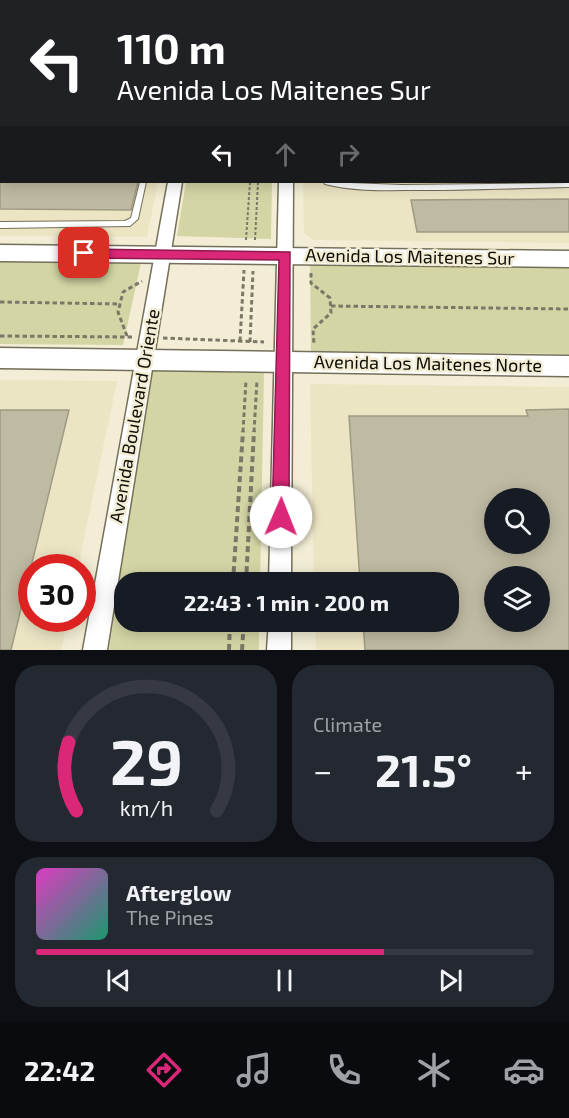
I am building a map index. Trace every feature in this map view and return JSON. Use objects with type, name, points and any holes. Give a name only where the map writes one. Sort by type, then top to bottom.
[{"type":"street","name":"Avenida Boulevard Oriente","points":[[94,650],[176,183]]},
{"type":"street","points":[[280,572],[286,183]]},
{"type":"street","name":"Avenida Los Maitenes Sur","points":[[0,253],[161,263],[249,255],[569,259]]},
{"type":"street","name":"Avenida Los Maitenes Norte","points":[[0,358],[569,366]]},
{"type":"street","points":[[279,650],[280,632]]},
{"type":"lane","points":[[0,225],[116,226],[127,224],[134,219],[143,183]]},
{"type":"lane","points":[[330,183],[343,187],[569,185]]},
{"type":"path","points":[[246,572],[253,362],[249,341],[250,183]]},
{"type":"path","points":[[234,572],[253,362],[240,340],[258,183]]},
{"type":"path","points":[[128,337],[118,312],[123,292],[161,263]]},
{"type":"path","points":[[312,273],[311,283],[330,298],[331,306],[331,313],[313,329],[314,346]]},
{"type":"path","points":[[0,302],[120,304]]},
{"type":"path","points":[[331,306],[569,309]]},
{"type":"path","points":[[228,650],[229,632]]},
{"type":"path","points":[[242,650],[243,632]]},
{"type":"shaded area","points":[[0,183],[158,183],[147,237],[0,236]]},
{"type":"shaded area","points":[[303,183],[569,183],[569,243],[314,240],[304,233]]},
{"type":"shaded area","points":[[0,380],[117,381],[81,554],[18,554],[18,632],[65,632],[61,650],[0,650]]},
{"type":"shaded area","points":[[310,384],[569,387],[569,650],[316,650],[315,632],[459,632],[459,572],[314,572]]},
{"type":"green space","points":[[186,183],[272,183],[271,239],[177,236]]},
{"type":"green space","points":[[0,262],[141,263],[123,345],[0,344]]},
{"type":"green space","points":[[310,262],[569,266],[569,354],[311,351]]},
{"type":"green space","points":[[150,371],[264,373],[260,572],[120,572]]},
{"type":"green space","points":[[114,616],[114,632],[259,632],[259,650],[109,650]]},
{"type":"building","points":[[0,183],[138,183],[131,210],[0,209]]},
{"type":"building","points":[[569,199],[569,232],[417,232],[411,200]]},
{"type":"building","points":[[569,409],[569,650],[365,650],[364,632],[459,632],[459,572],[359,572],[349,416],[528,416],[526,410]]},
{"type":"building","points":[[0,410],[69,410],[34,554],[18,554],[18,621],[11,650],[0,650]]},
{"type":"route","points":[[84,253],[285,255],[281,517]]}]
